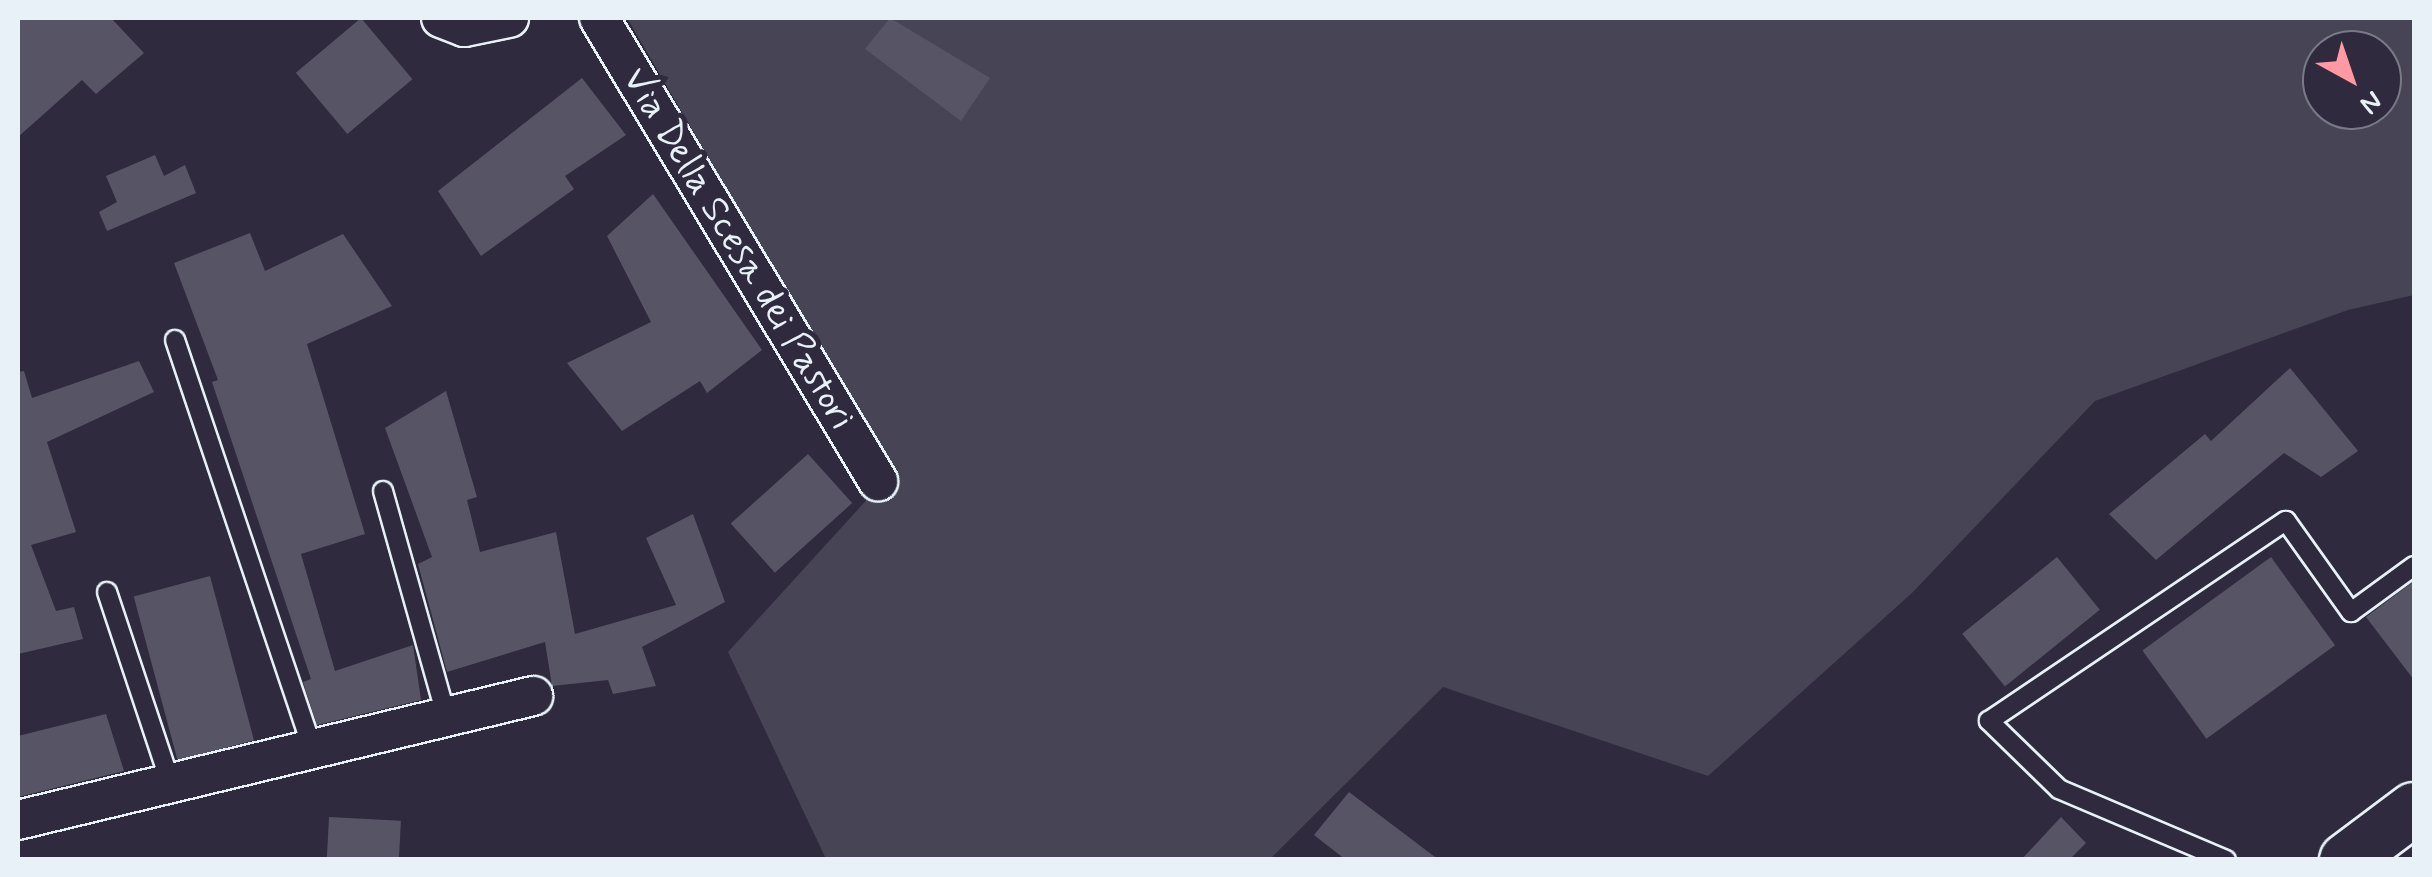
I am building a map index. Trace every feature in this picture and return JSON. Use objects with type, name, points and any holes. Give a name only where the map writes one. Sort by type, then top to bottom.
[{"type":"street","points":[[441,18],[464,27],[509,18]]},
{"type":"street","name":"Via Della Scesa dei Pastori","points":[[599,18],[878,482]]},
{"type":"street","points":[[18,820],[170,781],[314,752],[533,696]]},
{"type":"street","points":[[2346,860],[2414,809]]},
{"type":"lane","points":[[176,340],[314,752]]},
{"type":"lane","points":[[383,491],[447,719]]},
{"type":"lane","points":[[2226,860],[2059,789],[1989,721],[2286,522],[2351,612],[2414,566]]},
{"type":"lane","points":[[107,592],[170,781]]},
{"type":"shaded area","points":[[627,18],[2414,18],[2414,295],[2348,310],[2095,401],[1912,593],[1708,776],[1443,687],[1270,859],[826,859],[728,652],[892,472]]},
{"type":"building","points":[[18,18],[111,18],[144,53],[96,94],[82,80],[18,137]]},
{"type":"building","points":[[361,18],[412,79],[347,134],[296,73]]},
{"type":"building","points":[[890,18],[990,78],[961,121],[865,49]]},
{"type":"building","points":[[582,78],[626,135],[565,176],[574,189],[481,256],[438,191]]},
{"type":"building","points":[[155,155],[164,176],[185,165],[196,193],[107,231],[99,212],[117,202],[106,176]]},
{"type":"building","points":[[653,194],[762,350],[707,393],[700,381],[622,431],[567,363],[651,322],[607,236]]},
{"type":"building","points":[[250,233],[265,271],[343,234],[392,306],[307,344],[365,534],[301,554],[335,671],[413,645],[421,700],[317,725],[303,682],[311,679],[212,382],[218,380],[174,263]]},
{"type":"building","points":[[139,361],[154,392],[47,442],[76,532],[31,545],[56,611],[74,607],[83,639],[18,654],[18,372],[24,371],[32,398]]},
{"type":"building","points":[[2290,368],[2358,451],[2321,477],[2284,453],[2156,560],[2109,514],[2205,434],[2211,441]]},
{"type":"building","points":[[446,391],[477,497],[467,500],[480,552],[556,532],[575,634],[676,605],[646,538],[693,514],[725,602],[642,647],[656,686],[613,694],[608,680],[552,686],[545,642],[447,672],[418,564],[432,557],[385,428]]},
{"type":"building","points":[[808,454],[852,503],[775,573],[731,524]]},
{"type":"building","points":[[2057,557],[2100,610],[2005,687],[1962,634]]},
{"type":"building","points":[[2271,557],[2335,645],[2206,739],[2142,650]]},
{"type":"building","points":[[210,576],[254,740],[178,761],[134,596]]},
{"type":"building","points":[[2414,581],[2414,680],[2366,617]]},
{"type":"building","points":[[106,714],[124,771],[18,797],[18,736]]},
{"type":"building","points":[[1349,792],[1439,860],[1346,860],[1314,835]]},
{"type":"building","points":[[329,817],[401,821],[399,860],[327,860]]},
{"type":"building","points":[[2061,817],[2086,843],[2069,860],[2021,860]]}]
